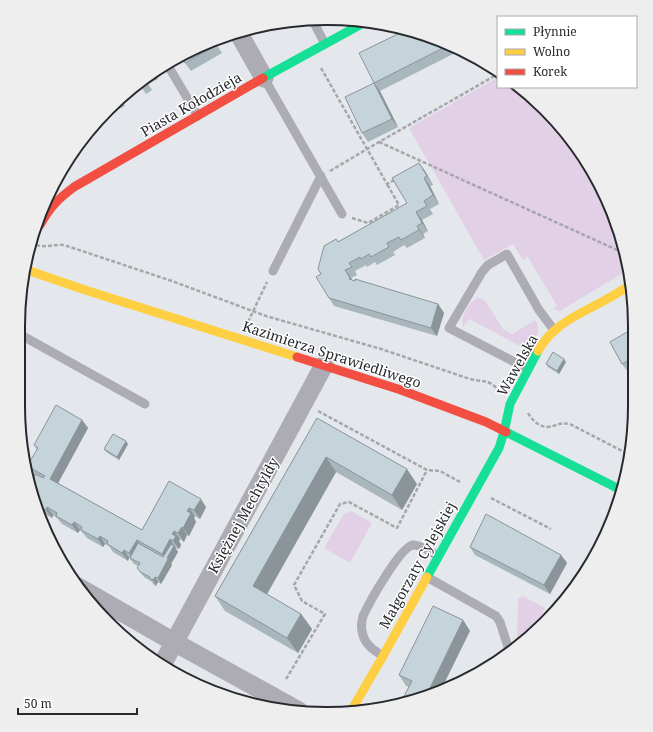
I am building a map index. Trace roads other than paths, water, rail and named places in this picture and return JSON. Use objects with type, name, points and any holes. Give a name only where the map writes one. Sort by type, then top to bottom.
[{"type":"street","name":"Piasta Kołodzieja","points":[[49,209],[74,187],[356,27]]},
{"type":"street","points":[[241,37],[264,78]]},
{"type":"street","name":"Kazimierza Sprawiedliwego","points":[[30,271],[85,290],[401,390],[486,422],[617,488]]},
{"type":"street","name":"Wawelska","points":[[504,432],[510,404],[542,344],[554,330],[568,320],[625,288]]},
{"type":"street","name":"Księżnej Mechtyldy","points":[[165,660],[324,365]]},
{"type":"street","name":"Małgorzaty Cylejskiej","points":[[354,705],[496,453],[504,432]]},
{"type":"street","points":[[92,595],[286,704]]},
{"type":"lane","points":[[315,26],[325,44]]},
{"type":"lane","points":[[170,69],[198,116]]},
{"type":"lane","points":[[264,78],[342,214]]},
{"type":"lane","points":[[273,271],[321,176]]},
{"type":"lane","points":[[528,370],[449,328],[482,272],[488,266],[507,254],[539,310],[554,330]]},
{"type":"lane","points":[[25,337],[145,404]]},
{"type":"lane","points":[[383,656],[372,649],[365,641],[361,630],[363,618],[375,594],[387,574],[404,551],[412,545],[417,545],[438,556]]},
{"type":"lane","points":[[427,577],[496,616],[500,622],[508,646]]}]
